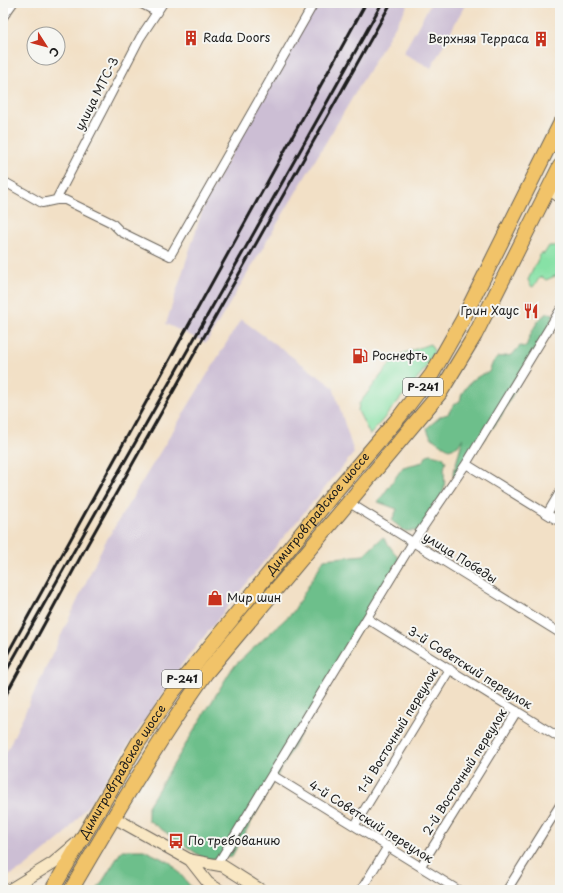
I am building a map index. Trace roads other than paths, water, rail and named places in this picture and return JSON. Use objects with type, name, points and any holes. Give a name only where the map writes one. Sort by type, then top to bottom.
[{"type":"highway","name":"Димитровградское шоссе","points":[[52,890],[138,743],[172,693],[334,493],[400,416],[432,374],[462,321],[560,124]]},
{"type":"highway","name":"Димитровградское шоссе","points":[[71,890],[113,817],[177,714],[206,673],[348,502],[430,408],[475,335],[554,193],[560,166]]},
{"type":"highway","points":[[533,180],[554,193]]},
{"type":"highway","points":[[99,809],[113,817]]},
{"type":"main road","points":[[113,817],[190,860],[223,866],[261,890]]},
{"type":"main road","points":[[8,890],[53,863],[82,838]]},
{"type":"main road","points":[[190,860],[206,886],[219,890]]},
{"type":"street","points":[[3,17],[13,3]]},
{"type":"street","points":[[140,3],[157,12]]},
{"type":"street","name":"улица МТС-3","points":[[56,200],[140,38],[164,3]]},
{"type":"street","points":[[3,181],[42,203],[65,200],[112,222],[121,232],[170,256],[314,3]]},
{"type":"street","points":[[217,865],[368,619],[413,542],[466,464],[560,310]]},
{"type":"street","points":[[466,464],[560,522]]},
{"type":"street","points":[[547,514],[560,492]]},
{"type":"street","name":"улица Победы","points":[[348,502],[560,633]]},
{"type":"street","name":"3-й Советский переулок","points":[[368,619],[560,738]]},
{"type":"street","name":"1-й Восточный переулок","points":[[355,825],[450,669]]},
{"type":"street","name":"2-й Восточный переулок","points":[[421,866],[517,711]]},
{"type":"street","name":"4-й Советский переулок","points":[[272,775],[458,890]]},
{"type":"street","points":[[507,890],[560,805]]},
{"type":"street","points":[[361,890],[388,846]]},
{"type":"railway","points":[[3,662],[366,3]]},
{"type":"railway","points":[[3,677],[382,3]]},
{"type":"railway","points":[[3,700],[86,547],[391,3]]},
{"type":"place","name":"Rada Doors","points":[[191,38]]},
{"type":"place","name":"Верхняя Терраса","points":[[541,39]]},
{"type":"place","name":"Грин Хаус","points":[[531,311]]},
{"type":"place","name":"Роснефть","points":[[360,356]]},
{"type":"place","name":"Мир шин","points":[[215,598]]},
{"type":"place","name":"По требованию","points":[[176,841]]}]
